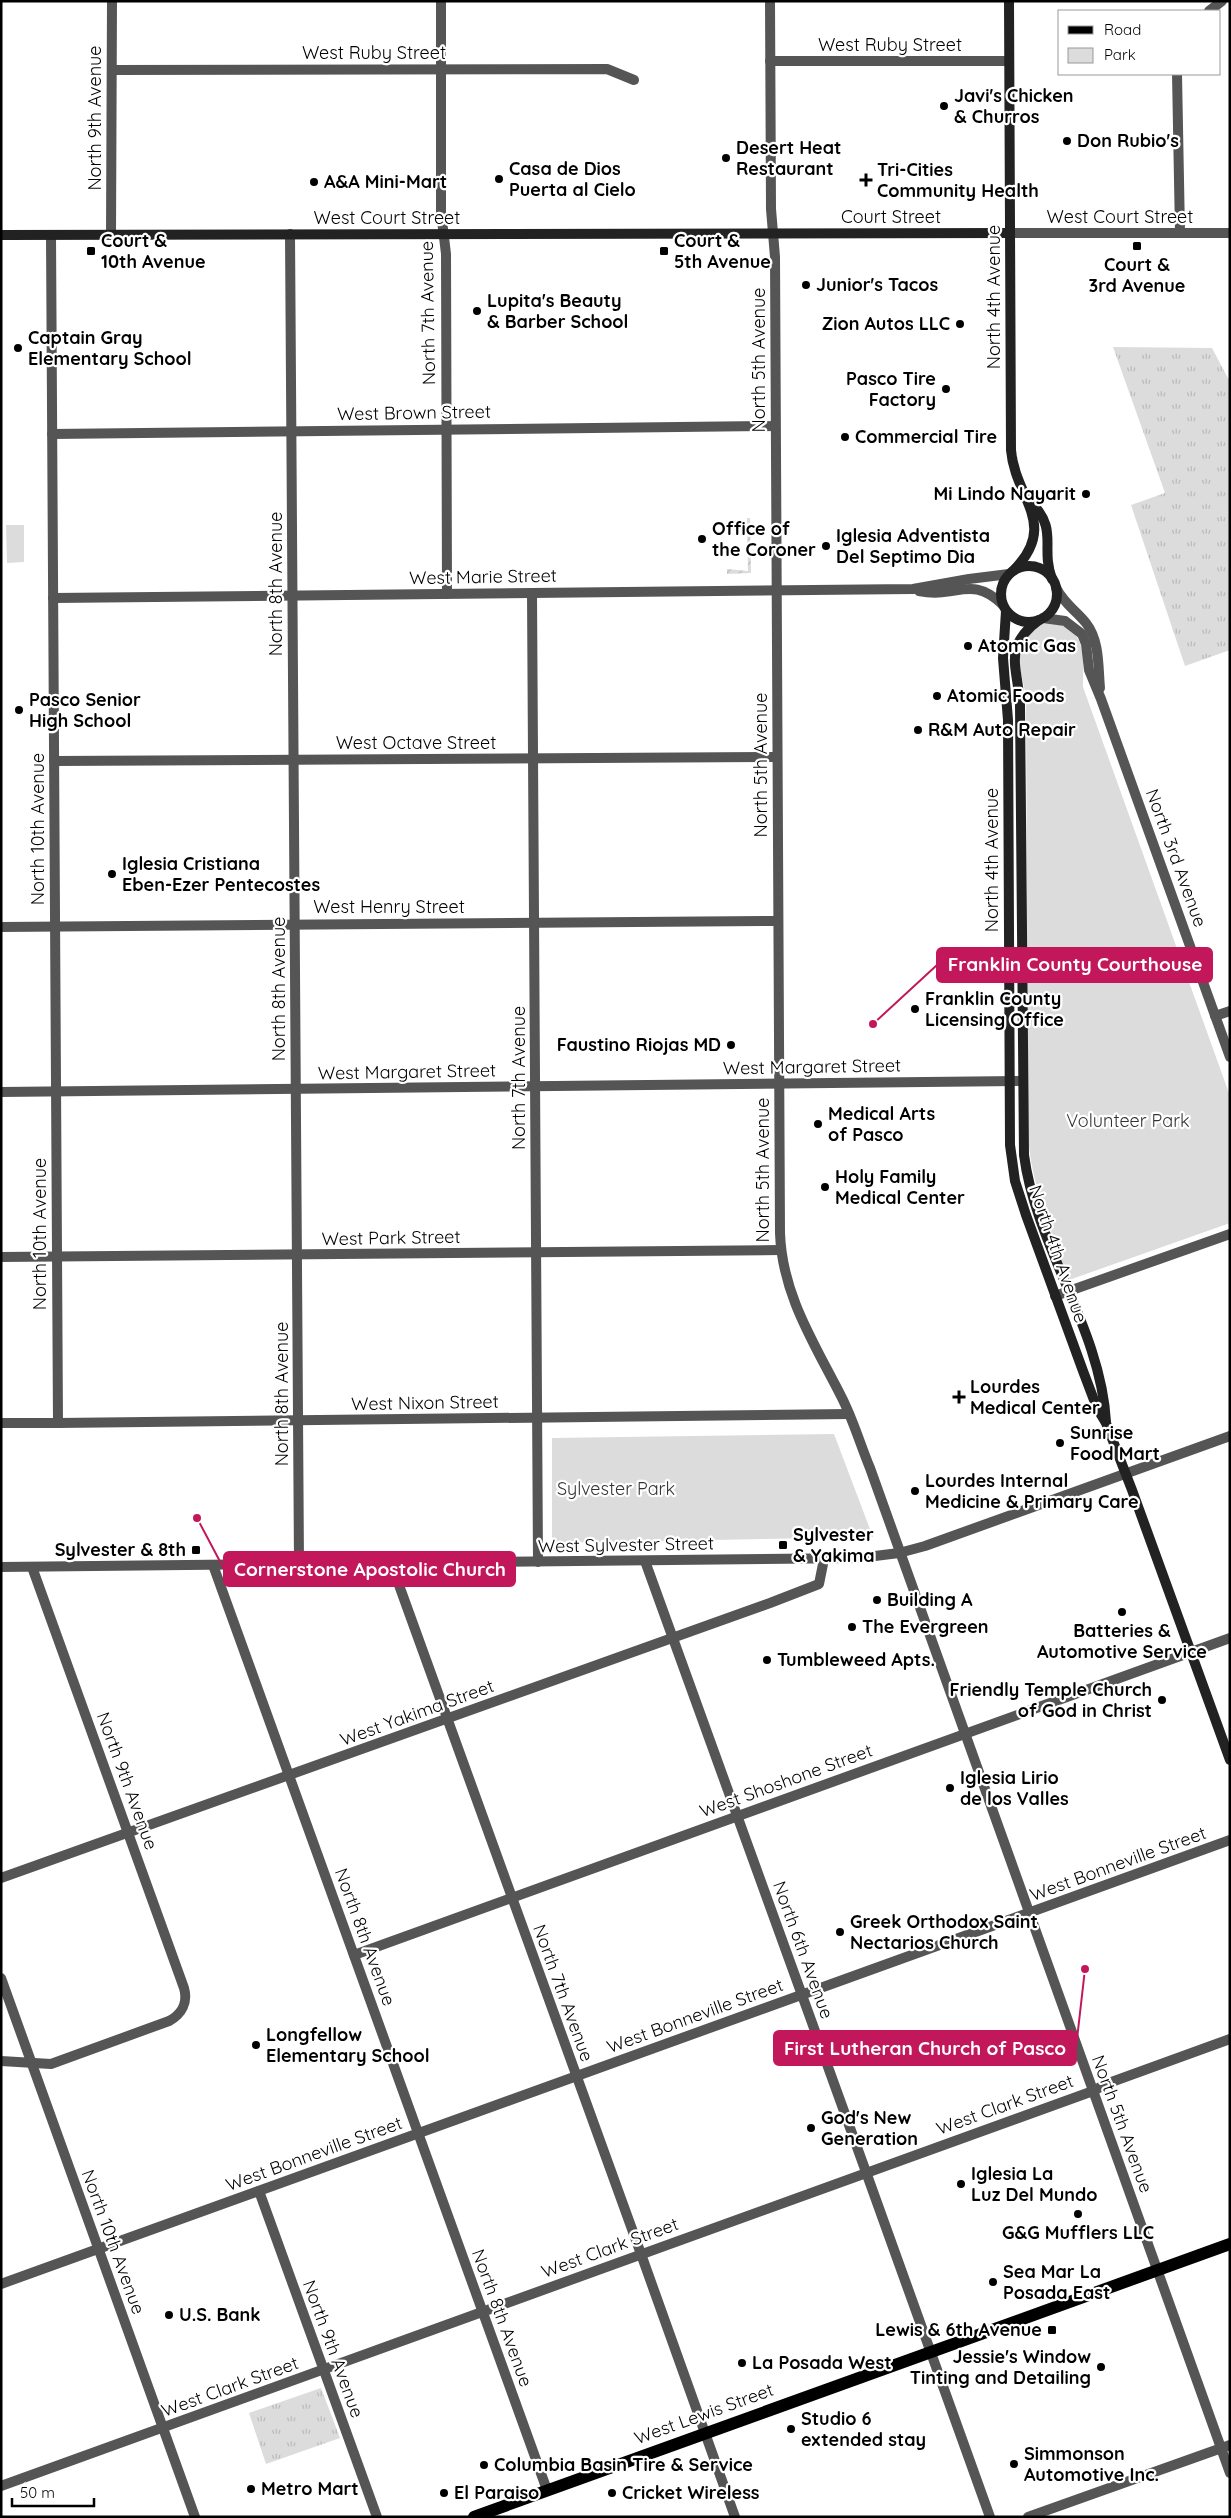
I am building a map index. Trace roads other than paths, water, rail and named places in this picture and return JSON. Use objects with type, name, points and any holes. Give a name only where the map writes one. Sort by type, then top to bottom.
[{"type":"main road","name":"North 4th Avenue","points":[[1009,1],[1011,450],[1015,472],[1028,498],[1033,515],[1033,538],[1028,552],[1011,573]]},
{"type":"main road","name":"Court Street","points":[[773,233],[1010,233]]},
{"type":"main road","name":"West Court Street","points":[[1,235],[773,233]]},
{"type":"main road","name":"North 4th Avenue","points":[[1028,498],[1043,515],[1048,526],[1047,557],[1054,585]]},
{"type":"main road","points":[[1022,567],[1037,568],[1044,571],[1054,585],[1055,603],[1050,612],[1041,619],[1025,622],[1011,616],[1005,608],[1001,590],[1011,573],[1022,567]]},
{"type":"main road","name":"North 4th Avenue","points":[[1005,608],[1003,658],[1008,720],[1010,1146],[1015,1181],[1055,1296],[1097,1408],[1106,1423],[1230,1760]]},
{"type":"main road","name":"North 4th Avenue","points":[[1041,619],[1019,640],[1013,660],[1020,704],[1024,1147],[1028,1176],[1096,1366],[1105,1405],[1106,1423]]},
{"type":"main road","name":"West Lewis Street","points":[[474,2517],[1230,2244]]},
{"type":"street","name":"North 9th Avenue","points":[[111,234],[112,1]]},
{"type":"street","name":"North 7th Avenue","points":[[441,1],[441,212],[446,254],[448,594]]},
{"type":"street","name":"North 5th Avenue","points":[[770,1],[775,426],[780,1250],[787,1284],[799,1316],[849,1414],[1157,2270],[1225,2447],[1230,2473]]},
{"type":"street","points":[[1210,10],[1222,1]]},
{"type":"street","name":"West Ruby Street","points":[[770,61],[1009,61]]},
{"type":"street","name":"West Ruby Street","points":[[112,70],[607,69],[634,80]]},
{"type":"street","points":[[1177,75],[1180,234]]},
{"type":"street","name":"West Court Street","points":[[1010,233],[1230,233]]},
{"type":"street","name":"North 8th Avenue","points":[[290,234],[299,1564]]},
{"type":"street","name":"North 10th Avenue","points":[[51,235],[58,1423]]},
{"type":"street","name":"West Brown Street","points":[[52,434],[775,426]]},
{"type":"street","name":"West Marie Street","points":[[913,589],[1011,573]]},
{"type":"street","name":"North 3rd Avenue","points":[[1054,585],[1067,607],[1084,621],[1092,634],[1097,651],[1101,699]]},
{"type":"street","name":"West Marie Street","points":[[53,598],[913,589],[944,593],[977,588],[993,596],[1005,608]]},
{"type":"street","name":"North 7th Avenue","points":[[532,593],[538,1562]]},
{"type":"street","name":"North 3rd Avenue","points":[[1041,619],[1066,621],[1082,634],[1086,644],[1089,670],[1230,1057]]},
{"type":"street","name":"West Octave Street","points":[[54,761],[777,757]]},
{"type":"street","name":"West Henry Street","points":[[1,927],[778,921]]},
{"type":"street","points":[[1215,1016],[1230,1011]]},
{"type":"street","name":"West Margaret Street","points":[[1,1092],[1023,1081]]},
{"type":"street","points":[[1055,1296],[1230,1234]]},
{"type":"street","name":"West Park Street","points":[[1,1257],[780,1250]]},
{"type":"street","name":"West Nixon Street","points":[[1,1423],[849,1414]]},
{"type":"street","name":"West Sylvester Street","points":[[1,1567],[824,1559],[899,1553],[1230,1436]]},
{"type":"street","name":"West Yakima Street","points":[[1,1878],[819,1584],[824,1559]]},
{"type":"street","name":"North 6th Avenue","points":[[645,1561],[990,2517]]},
{"type":"street","name":"North 7th Avenue","points":[[391,1563],[735,2517]]},
{"type":"street","name":"North 8th Avenue","points":[[213,1565],[547,2490]]},
{"type":"street","name":"North 9th Avenue","points":[[32,1567],[184,1988],[185,1999],[183,2008],[175,2018],[164,2023],[50,2064],[32,2063]]},
{"type":"street","name":"West Shoshone Street","points":[[354,1955],[1230,1638]]},
{"type":"street","name":"West Bonneville Street","points":[[1,2284],[1230,1840]]},
{"type":"street","name":"North 10th Avenue","points":[[1,1978],[195,2517]]},
{"type":"street","name":"West Clark Street","points":[[2,2484],[163,2428],[1092,2091],[1106,2084],[1230,2039]]},
{"type":"street","points":[[1,2061],[32,2063]]},
{"type":"street","name":"North 9th Avenue","points":[[259,2191],[377,2517]]},
{"type":"street","points":[[1028,2517],[1225,2447]]},
{"type":"place","name":"Javi's Chicken & Churros","points":[[944,106]]},
{"type":"place","name":"Don Rubio's","points":[[1067,141]]},
{"type":"place","name":"Desert Heat Restaurant","points":[[726,158]]},
{"type":"place","name":"Casa de Dios Puerta al Cielo","points":[[499,179]]},
{"type":"place","name":"Tri-Cities Community Health","points":[[866,180]]},
{"type":"place","name":"A&A Mini-Mart","points":[[314,182]]},
{"type":"place","name":"Court & 3rd Avenue","points":[[1137,246]]},
{"type":"place","name":"Court & 10th Avenue","points":[[91,251]]},
{"type":"place","name":"Court & 5th Avenue","points":[[664,251]]},
{"type":"place","name":"Junior's Tacos","points":[[806,285]]},
{"type":"place","name":"Lupita's Beauty & Barber School","points":[[477,311]]},
{"type":"place","name":"Zion Autos LLC","points":[[960,324]]},
{"type":"place","name":"Captain Gray Elementary School","points":[[18,348]]},
{"type":"place","name":"Pasco Tire Factory","points":[[946,389]]},
{"type":"place","name":"Commercial Tire","points":[[845,437]]},
{"type":"place","name":"Mi Lindo Nayarit","points":[[1086,494]]},
{"type":"place","name":"Office of the Coroner","points":[[702,539]]},
{"type":"place","name":"Iglesia Adventista Del Septimo Dia","points":[[826,546]]},
{"type":"place","name":"Atomic Gas","points":[[968,646]]},
{"type":"place","name":"Atomic Foods","points":[[937,696]]},
{"type":"place","name":"Pasco Senior High School","points":[[19,710]]},
{"type":"place","name":"R&M Auto Repair","points":[[918,730]]},
{"type":"place","name":"Iglesia Cristiana Eben-Ezer Pentecostes","points":[[112,874]]},
{"type":"place","name":"Franklin County Licensing Office","points":[[915,1009]]},
{"type":"place","name":"Franklin County Courthouse","points":[[873,1024]]},
{"type":"place","name":"Faustino Riojas MD","points":[[731,1045]]},
{"type":"place","name":"Medical Arts of Pasco","points":[[818,1124]]},
{"type":"place","name":"Holy Family Medical Center","points":[[825,1187]]},
{"type":"place","name":"Lourdes Medical Center","points":[[959,1397]]},
{"type":"place","name":"Sunrise Food Mart","points":[[1060,1443]]},
{"type":"place","name":"Lourdes Internal Medicine & Primary Care","points":[[915,1491]]},
{"type":"place","name":"Cornerstone Apostolic Church","points":[[197,1518]]},
{"type":"place","name":"Sylvester & Yakima","points":[[783,1545]]},
{"type":"place","name":"Sylvester & 8th","points":[[196,1550]]},
{"type":"place","name":"Building A","points":[[877,1600]]},
{"type":"place","name":"Batteries & Automotive Service","points":[[1122,1612]]},
{"type":"place","name":"The Evergreen","points":[[852,1627]]},
{"type":"place","name":"Tumbleweed Apts.","points":[[767,1660]]},
{"type":"place","name":"Friendly Temple Church of God in Christ","points":[[1162,1700]]},
{"type":"place","name":"Iglesia Lirio de los Valles","points":[[950,1788]]},
{"type":"place","name":"Greek Orthodox Saint Nectarios Church","points":[[840,1932]]},
{"type":"place","name":"First Lutheran Church of Pasco","points":[[1085,1969]]},
{"type":"place","name":"Longfellow Elementary School","points":[[256,2045]]},
{"type":"place","name":"God's New Generation","points":[[811,2128]]},
{"type":"place","name":"Iglesia La Luz Del Mundo","points":[[961,2184]]},
{"type":"place","name":"G&G Mufflers LLC","points":[[1078,2214]]},
{"type":"place","name":"Sea Mar La Posada East","points":[[993,2282]]},
{"type":"place","name":"U.S. Bank","points":[[169,2315]]},
{"type":"place","name":"Lewis & 6th Avenue","points":[[1052,2330]]},
{"type":"place","name":"La Posada West","points":[[742,2363]]},
{"type":"place","name":"Jessie's Window Tinting and Detailing","points":[[1101,2367]]},
{"type":"place","name":"Studio 6 extended stay","points":[[791,2429]]},
{"type":"place","name":"Simmonson Automotive Inc.","points":[[1014,2464]]},
{"type":"place","name":"Columbia Basin Tire & Service","points":[[484,2465]]},
{"type":"place","name":"Metro Mart","points":[[251,2489]]},
{"type":"place","name":"El Paraiso","points":[[444,2493]]},
{"type":"place","name":"Cricket Wireless","points":[[612,2493]]},
{"type":"park label","name":"Volunteer Park","points":[[1128,1121]]},
{"type":"park label","name":"Sylvester Park","points":[[616,1489]]}]
